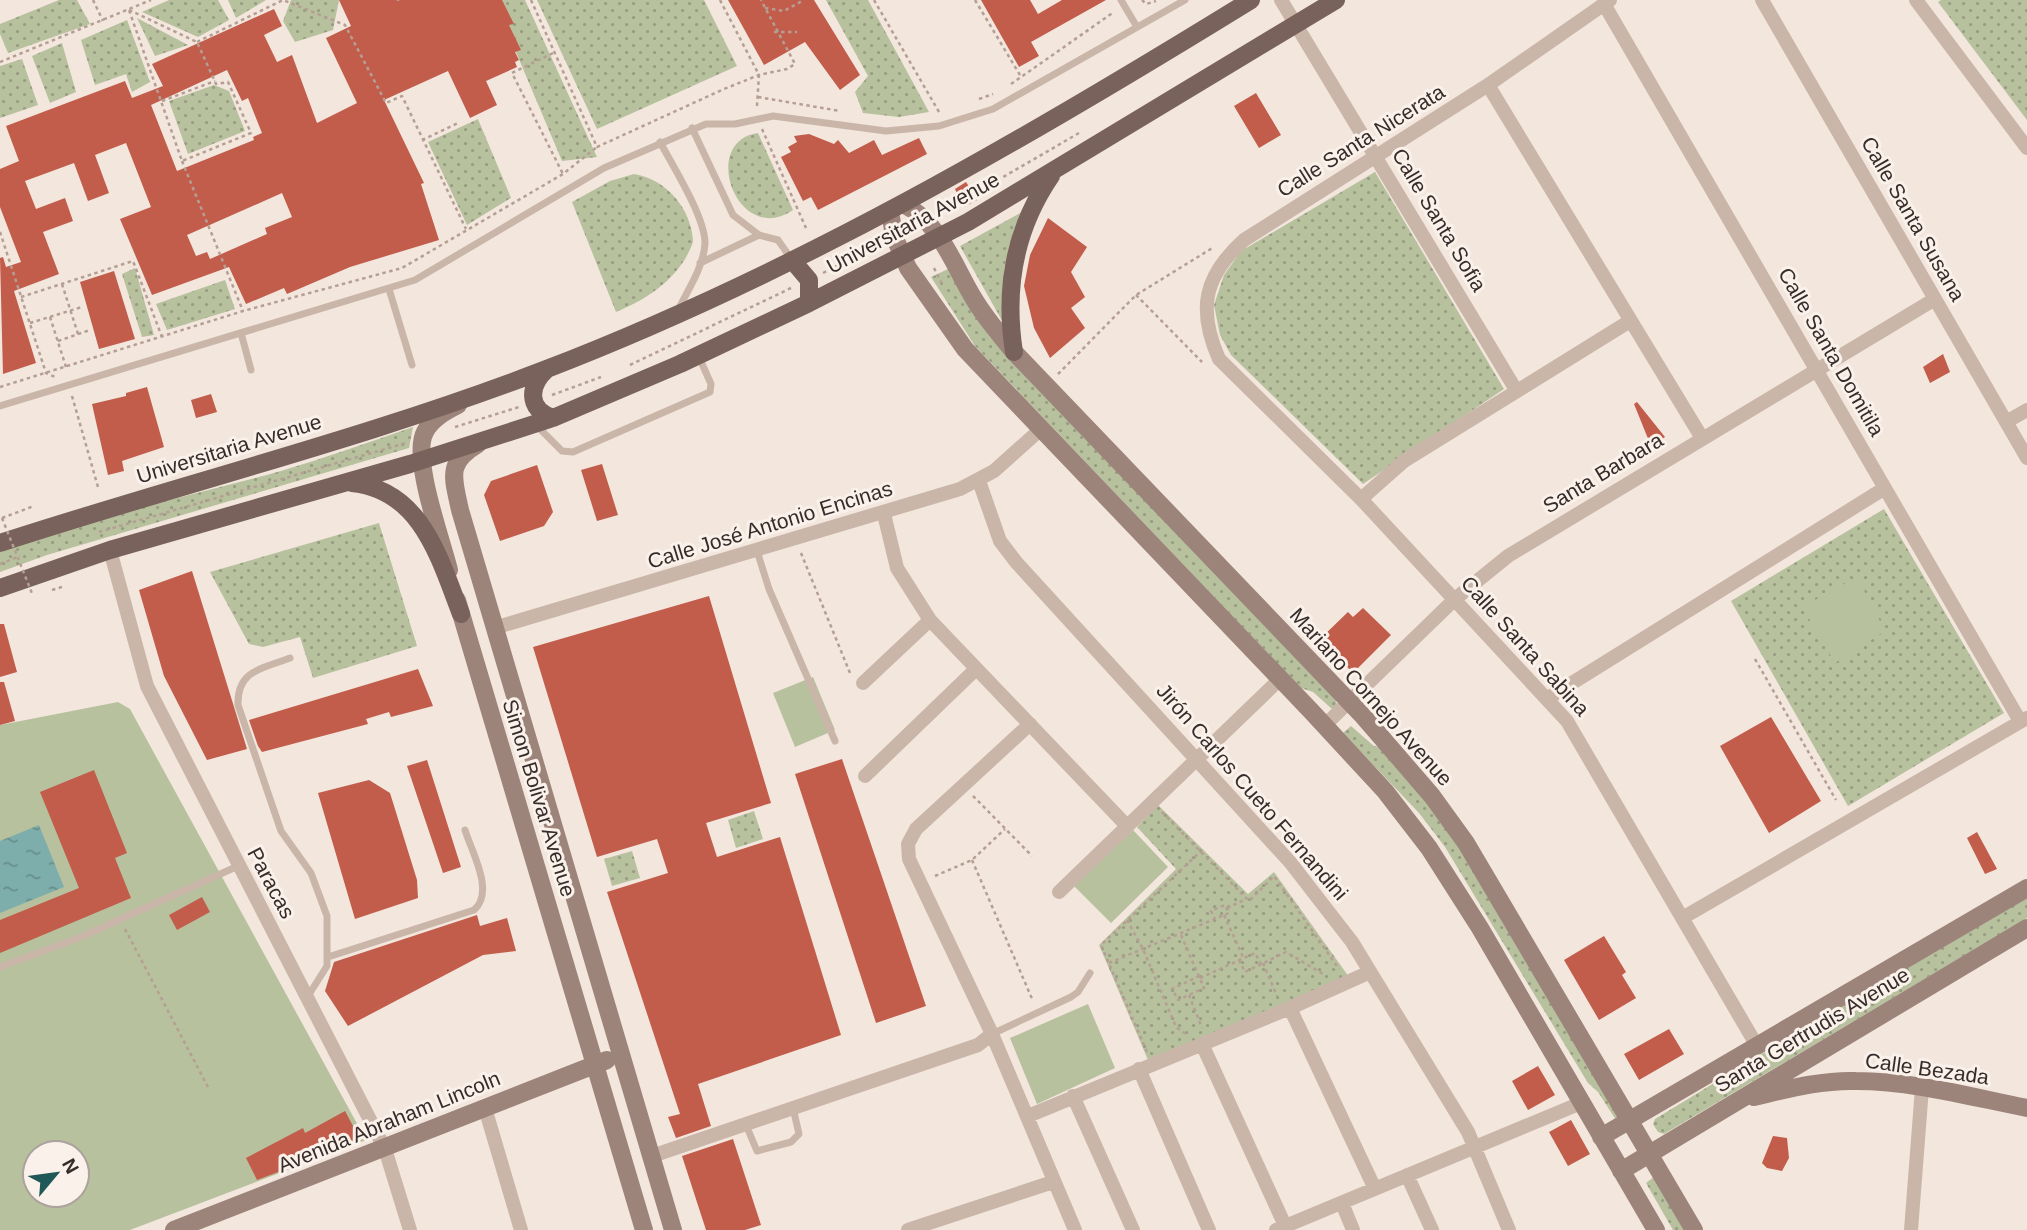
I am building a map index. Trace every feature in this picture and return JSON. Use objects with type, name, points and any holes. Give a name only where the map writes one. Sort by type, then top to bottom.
[{"type":"main road","name":"Universitaria Avenue","points":[[0,543],[470,398],[674,317],[896,207],[1054,120],[1251,0]]},
{"type":"main road","name":"Universitaria Avenue","points":[[345,482],[553,418],[809,303],[939,237],[1054,172],[1336,0]]},
{"type":"main road","points":[[1014,352],[1009,304],[1014,256],[1030,211],[1054,172]]},
{"type":"main road","name":"Mariano Cornejo Avenue","points":[[896,207],[926,220],[939,237],[986,318],[1014,352],[1349,701],[1432,796],[1466,843],[1695,1230]]},
{"type":"main road","points":[[896,207],[901,256],[965,349],[1325,725],[1385,791],[1429,848],[1480,928],[1656,1230]]},
{"type":"main road","points":[[792,260],[809,280],[809,303]]},
{"type":"main road","points":[[547,369],[534,383],[533,398],[540,411],[553,418]]},
{"type":"main road","name":"Simon Bolivar Avenue","points":[[470,398],[428,426],[421,442],[422,460],[461,614],[644,1230]]},
{"type":"main road","name":"Simon Bolivar Avenue","points":[[488,439],[458,459],[453,475],[505,667],[673,1230]]},
{"type":"main road","points":[[0,588],[110,550],[345,482],[385,491],[414,514],[432,542],[461,614]]},
{"type":"main road","points":[[479,675],[505,667]]},
{"type":"main road","points":[[536,864],[561,856]]},
{"type":"main road","name":"Santa Gertrudis Avenue","points":[[1601,1138],[2027,888]]},
{"type":"main road","name":"Santa Gertrudis Avenue","points":[[1621,1171],[2027,928]]},
{"type":"main road","name":"Avenida Abraham Lincoln","points":[[174,1230],[620,1055]]},
{"type":"main road","name":"Calle Bezada","points":[[1739,1100],[1820,1083],[1887,1082],[2027,1108]]},
{"type":"street","name":"Calle Santa Sofia","points":[[1281,0],[1516,390]]},
{"type":"street","name":"Calle Santa Susana","points":[[1762,0],[2027,458]]},
{"type":"street","points":[[1916,0],[2027,148]]},
{"type":"street","name":"Calle Santa Nicerata","points":[[1219,359],[1208,334],[1206,307],[1211,281],[1224,258],[1244,240],[1488,85],[1607,2]]},
{"type":"street","name":"Calle Santa Domitila","points":[[1607,2],[1885,488],[2024,719]]},
{"type":"street","points":[[1488,85],[1702,438]]},
{"type":"street","name":"Santa Barbara","points":[[1325,725],[1455,598],[1508,556],[1935,299]]},
{"type":"street","points":[[1361,499],[1404,461],[1630,321]]},
{"type":"street","name":"Calle Santa Sabina","points":[[1219,359],[1361,499],[1548,698],[1580,740],[1757,1046]]},
{"type":"street","points":[[2006,422],[2027,410]]},
{"type":"street","name":"Calle José Antonio Encinas","points":[[494,628],[884,514],[979,481],[1042,428]]},
{"type":"street","name":"Jirón Carlos Cueto Fernandini","points":[[979,481],[1000,541],[1016,562],[1290,862],[1352,942],[1468,1132],[1509,1230]]},
{"type":"street","points":[[1548,698],[1885,488]]},
{"type":"street","points":[[884,514],[897,568],[930,621],[1127,826]]},
{"type":"street","name":"Paracas","points":[[110,550],[147,686],[385,1149],[410,1230]]},
{"type":"street","points":[[863,683],[930,621]]},
{"type":"street","points":[[865,776],[976,669]]},
{"type":"street","points":[[1059,892],[1281,678]]},
{"type":"street","points":[[1684,916],[2024,719]]},
{"type":"street","points":[[1030,724],[916,829],[908,844],[909,859],[992,1034],[1075,1230]]},
{"type":"street","points":[[1028,1116],[1200,1038],[1370,972]]},
{"type":"street","points":[[1285,1006],[1376,1189]]},
{"type":"street","points":[[652,1156],[978,1045],[992,1034]]},
{"type":"street","points":[[1200,1038],[1283,1229],[1581,1103]]},
{"type":"street","points":[[1144,1063],[1209,1230]]},
{"type":"street","points":[[1910,1230],[1922,1088]]},
{"type":"street","points":[[1073,1096],[1133,1230]]},
{"type":"street","points":[[485,1108],[521,1230]]},
{"type":"street","points":[[1408,1175],[1432,1230]]},
{"type":"street","points":[[908,1230],[1053,1182]]},
{"type":"street","points":[[1342,1203],[1353,1230]]},
{"type":"lane","points":[[1121,0],[1137,27]]},
{"type":"lane","points":[[0,406],[389,289],[436,269],[600,170],[692,128],[706,124],[735,124],[773,116],[879,131],[950,124],[993,109],[1185,0]]},
{"type":"lane","points":[[692,128],[733,215],[759,235],[778,240],[792,260]]},
{"type":"lane","points":[[660,142],[700,224],[705,242],[700,263],[674,317]]},
{"type":"lane","points":[[700,263],[759,235]]},
{"type":"lane","points":[[389,289],[412,365]]},
{"type":"lane","points":[[241,334],[251,370]]},
{"type":"lane","points":[[534,424],[562,451],[573,452],[710,392],[711,384],[698,355]]},
{"type":"lane","points":[[757,551],[769,589],[835,741]]},
{"type":"lane","points":[[290,658],[246,676],[238,689],[239,705],[281,831],[311,873],[327,916],[327,966],[308,996]]},
{"type":"lane","points":[[328,957],[474,910],[482,904],[485,893],[465,830]]},
{"type":"lane","points":[[0,967],[120,920],[238,866]]},
{"type":"lane","points":[[992,1034],[1078,992],[1090,973]]},
{"type":"lane","points":[[746,1125],[757,1151],[791,1142],[799,1134],[793,1108]]},
{"type":"path","points":[[93,0],[103,21]]},
{"type":"path","points":[[0,54],[2,61],[151,0]]},
{"type":"path","points":[[197,42],[283,0],[345,25],[386,103],[402,96],[466,229]]},
{"type":"path","points":[[531,0],[597,147]]},
{"type":"path","points":[[720,0],[758,75],[757,118],[806,228]]},
{"type":"path","points":[[0,387],[243,312],[402,268],[564,174],[597,147],[758,75],[787,69],[795,64],[761,0]]},
{"type":"path","points":[[765,8],[785,11],[804,0]]},
{"type":"path","points":[[874,0],[937,113]]},
{"type":"path","points":[[975,0],[1020,76]]},
{"type":"path","points":[[1142,0],[1146,4],[1159,0]]},
{"type":"path","points":[[1006,88],[1114,13],[1109,1]]},
{"type":"path","points":[[129,10],[197,42],[216,84],[228,82],[251,133],[182,161]]},
{"type":"path","points":[[129,10],[182,161],[243,312]]},
{"type":"path","points":[[774,32],[797,32]]},
{"type":"path","points":[[553,53],[512,73],[564,174]]},
{"type":"path","points":[[161,102],[215,80]]},
{"type":"path","points":[[978,100],[997,92]]},
{"type":"path","points":[[758,97],[844,112]]},
{"type":"path","points":[[422,140],[458,123]]},
{"type":"path","points":[[0,232],[46,373],[69,385],[98,487]]},
{"type":"path","points":[[1047,386],[1136,295],[1215,246]]},
{"type":"path","points":[[21,297],[133,261],[162,337]]},
{"type":"path","points":[[62,284],[78,334]]},
{"type":"path","points":[[1136,295],[1208,369],[1219,359]]},
{"type":"path","points":[[30,324],[82,307]]},
{"type":"path","points":[[50,317],[66,367]]},
{"type":"path","points":[[58,341],[90,330]]},
{"type":"path","points":[[33,596],[2,518],[34,506]]},
{"type":"path","points":[[795,540],[848,670],[854,680],[863,683]]},
{"type":"path","points":[[1755,659],[1836,800]]},
{"type":"path","points":[[963,785],[1032,856]]},
{"type":"path","points":[[1152,802],[1246,899]]},
{"type":"path","points":[[919,883],[972,860],[1005,829]]},
{"type":"path","points":[[1144,1063],[1101,945],[1201,850]]},
{"type":"path","points":[[972,860],[1037,1010]]},
{"type":"path","points":[[1227,908],[1246,899],[1249,901],[1274,876],[1345,977]]},
{"type":"path","points":[[1108,964],[1143,949],[1215,919],[1229,913],[1225,905],[1211,911],[1215,919]]},
{"type":"path","points":[[1224,915],[1245,972],[1286,953],[1324,975]]},
{"type":"path","points":[[120,920],[209,1089]]},
{"type":"path","points":[[1127,920],[1143,949],[1179,1031],[1200,1038]]},
{"type":"path","points":[[1181,933],[1200,977],[1204,988],[1178,1000],[1172,989],[1200,977],[1255,953],[1285,1006]]},
{"type":"path","points":[[1164,999],[1175,994]]},
{"type":"path","points":[[1189,995],[1200,1038]]},
{"type":"green space","points":[[59,0],[77,0],[90,24],[8,53],[0,34],[0,24]]},
{"type":"green space","points":[[169,0],[218,0],[229,20],[198,37],[142,12]]},
{"type":"green space","points":[[228,0],[266,0],[236,18]]},
{"type":"green space","points":[[291,0],[339,0],[333,30],[295,42],[283,21]]},
{"type":"green space","points":[[494,0],[525,0],[597,157],[562,161]]},
{"type":"green space","points":[[537,0],[704,0],[737,66],[597,129]]},
{"type":"green space","points":[[826,0],[868,0],[929,112],[899,117],[863,113],[855,92],[868,76]]},
{"type":"green space","points":[[2027,0],[2027,120],[1938,2]]},
{"type":"green space","points":[[137,18],[188,45],[155,56]]},
{"type":"green space","points":[[127,20],[150,82],[132,92],[126,74],[95,85],[81,40]]},
{"type":"green space","points":[[62,43],[76,92],[50,103],[32,56]]},
{"type":"green space","points":[[22,59],[38,105],[0,118],[0,66]]},
{"type":"green space","points":[[214,85],[229,91],[245,131],[188,154],[169,101]]},
{"type":"green space","points":[[478,119],[511,198],[467,225],[428,142]]},
{"type":"green space","points":[[758,133],[793,210],[773,218],[756,215],[742,204],[732,189],[728,171],[731,154],[740,140]]},
{"type":"green space","points":[[1375,172],[1504,389],[1363,484],[1231,355],[1220,335],[1214,305],[1224,275],[1241,251]]},
{"type":"green space","points":[[634,174],[657,182],[675,198],[688,218],[693,242],[688,255],[672,276],[651,293],[616,312],[572,202],[610,181]]},
{"type":"green space","points":[[1022,212],[1004,268],[1005,326],[960,246]]},
{"type":"green space","points":[[135,268],[154,335],[142,337],[122,274]]},
{"type":"green space","points":[[948,269],[990,337],[1336,700],[1337,705],[1332,709],[1313,692],[1301,688],[975,346],[931,277]]},
{"type":"green space","points":[[225,280],[235,309],[167,330],[156,304]]},
{"type":"green space","points":[[413,427],[409,448],[47,555],[0,572],[0,552],[34,539],[104,517],[281,471]]},
{"type":"green space","points":[[1884,509],[2004,713],[1848,806],[1731,601]]},
{"type":"green space","points":[[379,523],[417,646],[313,678],[300,637],[263,647],[249,644],[210,572]]},
{"type":"green space","points":[[1857,577],[1885,631],[1835,663],[1802,607]]},
{"type":"green space","points":[[813,677],[835,730],[795,747],[773,693]]},
{"type":"green space","points":[[118,702],[130,709],[366,1140],[130,1230],[0,1230],[0,725]]},
{"type":"green space","points":[[1351,726],[1374,746],[1382,748],[1429,799],[1622,1112],[1616,1120],[1598,1092],[1588,1083],[1445,847],[1419,813],[1343,733]]},
{"type":"green space","points":[[1158,805],[1248,894],[1274,872],[1349,977],[1148,1060],[1099,945],[1176,869],[1137,827]]},
{"type":"green space","points":[[754,811],[763,839],[736,848],[728,820]]},
{"type":"green space","points":[[1133,830],[1168,867],[1111,923],[1074,886]]},
{"type":"green space","points":[[632,851],[640,878],[612,886],[604,859]]},
{"type":"green space","points":[[2024,895],[2027,896],[2027,918],[1664,1134],[1658,1132],[1653,1124],[1655,1119]]},
{"type":"green space","points":[[1088,1004],[1115,1068],[1037,1104],[1010,1038]]},
{"type":"green space","points":[[1655,1176],[1692,1230],[1673,1230],[1646,1183]]},
{"type":"water","points":[[39,825],[64,887],[0,913],[0,841]]},
{"type":"building","points":[[339,0],[502,0],[514,24],[509,25],[521,50],[515,52],[519,60],[515,62],[517,67],[486,81],[497,105],[470,118],[448,71],[384,100],[424,183],[421,184],[439,240],[350,267],[287,294],[284,288],[246,304],[229,267],[152,295],[120,219],[151,207],[126,143],[95,155],[109,193],[88,201],[74,163],[25,181],[36,209],[65,198],[73,221],[43,232],[59,274],[14,291],[36,363],[3,374],[0,258],[3,257],[6,267],[21,262],[0,207],[0,169],[19,161],[6,126],[125,81],[132,98],[163,86],[152,64],[274,9],[282,26],[264,35],[277,62],[292,55],[317,123],[357,103],[326,38],[351,26]],"holes":[[[227,70],[242,101],[248,98],[262,133],[253,137],[254,140],[177,171],[151,105]],[[282,193],[292,217],[265,228],[267,234],[210,259],[207,252],[196,256],[187,235]]]},
{"type":"building","points":[[728,0],[814,0],[860,75],[840,90],[805,42],[764,65]]},
{"type":"building","points":[[981,0],[1030,0],[1038,14],[1062,0],[1106,0],[1031,42],[1039,56],[1019,67]]},
{"type":"building","points":[[1256,93],[1281,135],[1259,148],[1234,106]]},
{"type":"building","points":[[809,134],[834,144],[838,140],[849,153],[874,140],[882,155],[919,138],[927,154],[818,210],[811,197],[803,201],[781,157],[791,152],[788,147],[797,142],[794,136]]},
{"type":"building","points":[[966,182],[977,200],[964,207],[955,189]]},
{"type":"building","points":[[1048,218],[1087,247],[1071,272],[1085,297],[1071,308],[1085,328],[1050,358],[1034,328],[1024,286],[1030,255]]},
{"type":"building","points":[[114,271],[135,339],[99,349],[80,282]]},
{"type":"building","points":[[1943,354],[1950,372],[1930,383],[1923,367]]},
{"type":"building","points":[[147,387],[164,447],[122,461],[124,471],[108,475],[92,404],[126,396],[126,393]]},
{"type":"building","points":[[211,394],[217,412],[196,418],[191,400]]},
{"type":"building","points":[[1637,402],[1665,437],[1651,446],[1634,404]]},
{"type":"building","points":[[602,464],[618,515],[597,521],[581,470]]},
{"type":"building","points":[[537,465],[553,512],[544,526],[500,541],[484,495],[491,481]]},
{"type":"building","points":[[192,571],[247,749],[207,760],[164,676],[139,590]]},
{"type":"building","points":[[709,596],[771,803],[706,823],[717,857],[780,837],[841,1035],[698,1084],[711,1126],[676,1138],[668,1117],[680,1114],[607,892],[668,873],[657,839],[597,857],[533,647]]},
{"type":"building","points":[[1363,608],[1391,635],[1353,673],[1320,639],[1348,612],[1353,617]]},
{"type":"building","points":[[0,624],[4,624],[17,672],[0,677]]},
{"type":"building","points":[[418,669],[433,706],[391,717],[389,712],[366,719],[368,724],[262,752],[258,746],[249,720]]},
{"type":"building","points":[[0,682],[4,682],[15,721],[0,725]]},
{"type":"building","points":[[1771,717],[1821,801],[1769,833],[1720,746]]},
{"type":"building","points":[[842,759],[926,1006],[876,1023],[795,774]]},
{"type":"building","points":[[427,760],[461,867],[443,873],[407,766]]},
{"type":"building","points":[[94,770],[127,853],[115,858],[131,898],[0,953],[0,920],[79,888],[40,792]]},
{"type":"building","points":[[369,780],[390,793],[417,880],[418,898],[355,919],[318,793]]},
{"type":"building","points":[[1977,832],[1997,869],[1985,874],[1967,838]]},
{"type":"building","points":[[202,897],[210,912],[177,930],[169,915]]},
{"type":"building","points":[[477,915],[480,926],[507,918],[516,951],[483,955],[348,1026],[325,991],[334,962]]},
{"type":"building","points":[[1604,936],[1626,972],[1622,975],[1636,998],[1599,1020],[1564,960]]},
{"type":"building","points":[[1669,1029],[1684,1054],[1639,1080],[1624,1054]]},
{"type":"building","points":[[1538,1066],[1555,1095],[1528,1110],[1512,1081]]},
{"type":"building","points":[[345,1111],[361,1141],[257,1180],[246,1158],[303,1128],[305,1133]]},
{"type":"building","points":[[1571,1120],[1590,1154],[1568,1166],[1549,1132]]},
{"type":"building","points":[[1773,1136],[1787,1138],[1789,1158],[1782,1171],[1767,1168],[1762,1163]]},
{"type":"building","points":[[733,1139],[761,1225],[745,1230],[706,1230],[682,1156]]}]
